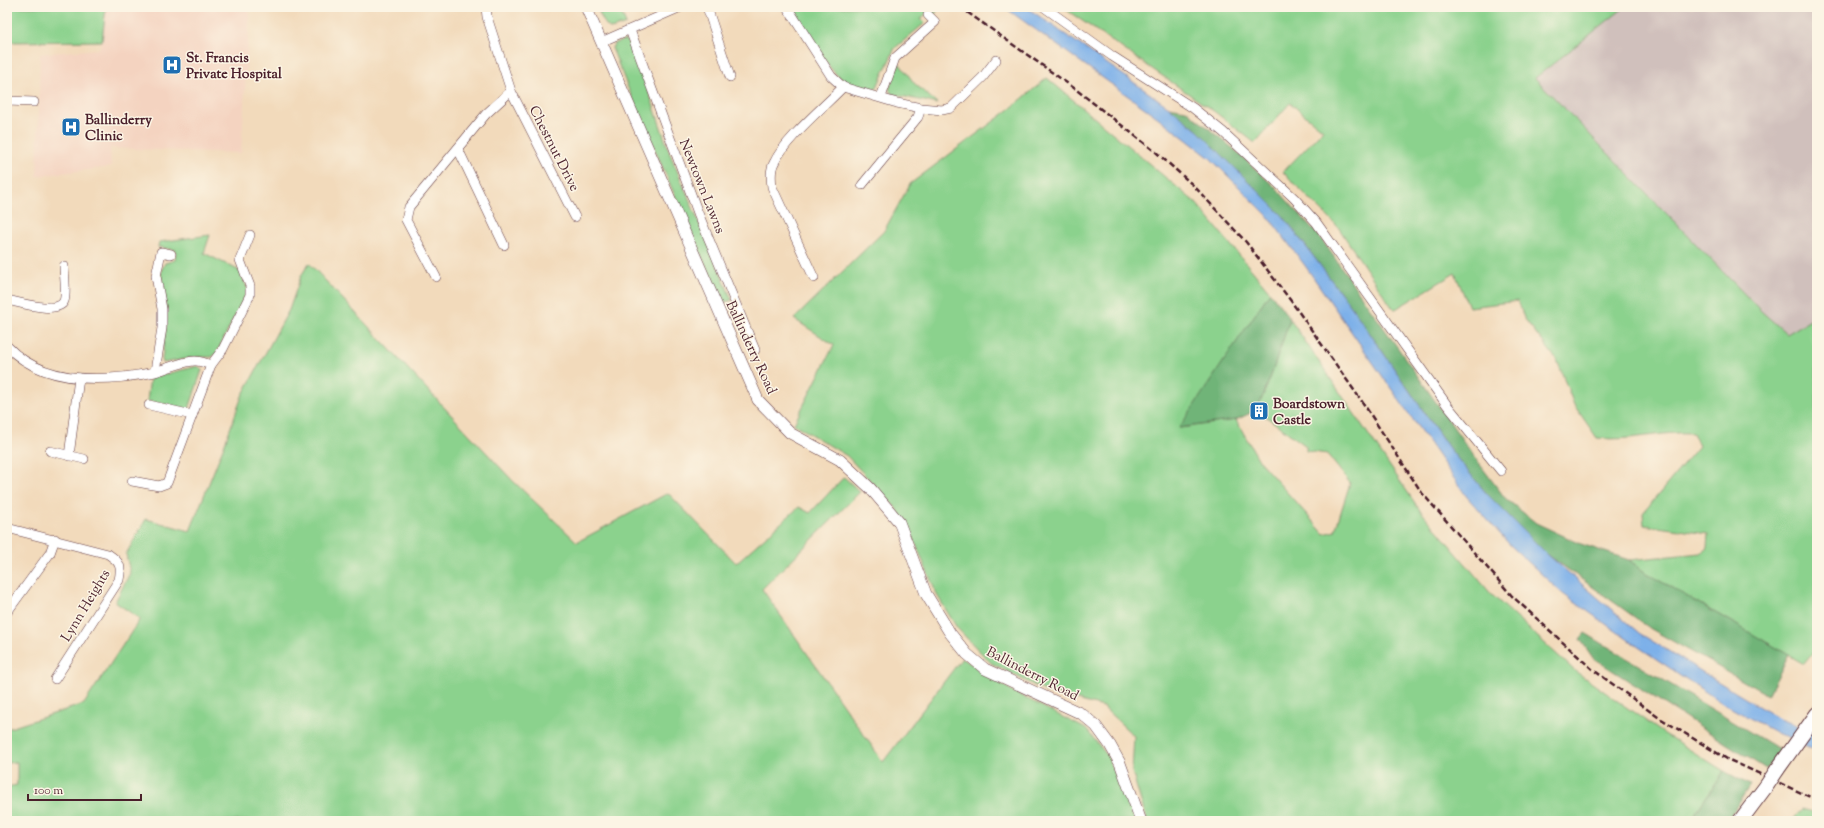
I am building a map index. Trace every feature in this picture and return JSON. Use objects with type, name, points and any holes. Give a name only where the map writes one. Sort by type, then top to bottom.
[{"type":"main road","points":[[1740,821],[1816,716]]},
{"type":"street","name":"Chestnut Drive","points":[[486,7],[487,17],[511,91],[575,218]]},
{"type":"street","name":"Ballinderry Road","points":[[586,7],[758,400],[790,433],[840,460],[870,488],[899,522],[926,594],[950,633],[967,654],[985,668],[1082,714],[1096,726],[1110,745],[1120,763],[1141,821]]},
{"type":"street","points":[[601,42],[681,7]]},
{"type":"street","points":[[707,7],[730,77]]},
{"type":"street","points":[[787,7],[831,76],[843,87],[921,108],[942,110],[951,108],[983,77],[996,60]]},
{"type":"street","points":[[1044,7],[1107,52],[1193,108],[1223,132],[1294,198],[1316,222],[1447,405],[1501,471]]},
{"type":"street","points":[[881,97],[895,58],[899,52],[935,22],[928,16]]},
{"type":"street","name":"Newtown Lawns","points":[[630,30],[695,206],[755,350]]},
{"type":"street","points":[[814,278],[772,187],[771,174],[773,163],[788,144],[843,87]]},
{"type":"street","points":[[436,277],[406,220],[409,207],[486,114],[511,91]]},
{"type":"street","points":[[7,102],[34,102]]},
{"type":"street","points":[[862,185],[918,117],[921,108]]},
{"type":"street","points":[[458,149],[504,245]]},
{"type":"street","points":[[132,482],[159,486],[167,483],[211,365],[223,349],[250,295],[250,286],[240,260],[246,237]]},
{"type":"street","points":[[155,371],[162,328],[162,315],[156,276],[161,252],[171,254]]},
{"type":"street","points":[[7,300],[46,308],[60,305],[64,300],[64,266]]},
{"type":"street","points":[[7,346],[18,358],[44,371],[79,378],[109,379],[155,371],[196,360],[211,365]]},
{"type":"street","points":[[69,456],[79,378]]},
{"type":"street","points":[[149,405],[192,415]]},
{"type":"street","points":[[50,451],[84,459]]},
{"type":"street","name":"Lynn Heights","points":[[7,528],[55,539],[108,554],[116,559],[122,570],[119,580],[55,679]]},
{"type":"street","points":[[7,612],[50,553],[55,539]]},
{"type":"shaded area","name":"St. Francis Private Hospital","points":[[106,7],[250,7],[241,153],[110,148],[111,167],[37,176],[40,54],[99,49],[102,41]]},
{"type":"shaded area","points":[[1625,7],[1817,7],[1817,316],[1787,334],[1761,311],[1535,78]]},
{"type":"green space","points":[[7,7],[106,7],[102,41],[7,42]]},
{"type":"green space","points":[[597,7],[619,7],[626,24],[611,29],[604,22]]},
{"type":"green space","points":[[792,7],[940,7],[934,15],[929,11],[921,19],[925,23],[895,48],[876,89],[864,88],[847,82],[836,74],[809,36]]},
{"type":"green space","points":[[1062,7],[1625,7],[1535,78],[1761,311],[1787,334],[1817,316],[1817,648],[1804,664],[1646,573],[1629,560],[1701,553],[1707,548],[1708,534],[1644,525],[1643,513],[1699,446],[1693,433],[1621,439],[1597,438],[1574,405],[1557,360],[1524,318],[1518,301],[1469,307],[1455,273],[1394,310],[1338,227],[1283,172],[1323,130],[1290,103],[1255,143],[1215,112]]},
{"type":"green space","points":[[624,40],[628,42],[641,69],[670,154],[732,300],[722,303],[628,88],[612,48],[614,44]]},
{"type":"green space","points":[[899,63],[915,84],[938,104],[892,94],[889,89]]},
{"type":"green space","points":[[1047,78],[1196,203],[1270,292],[1180,428],[1236,420],[1260,462],[1324,534],[1335,531],[1350,483],[1327,454],[1306,451],[1306,446],[1257,410],[1271,376],[1290,319],[1419,509],[1492,595],[1575,671],[1663,733],[1724,771],[1690,821],[1147,821],[1132,772],[1134,736],[1103,707],[1047,692],[991,663],[957,628],[937,595],[912,535],[897,509],[847,456],[794,424],[834,345],[794,319],[884,231],[910,184],[1010,109]]},
{"type":"green space","points":[[1169,107],[1186,110],[1235,150],[1277,189],[1320,237],[1478,462],[1505,498],[1536,523],[1581,544],[1629,560],[1646,573],[1789,655],[1768,695],[1651,629],[1548,555],[1487,494],[1451,451],[1353,309],[1283,216],[1198,131]]},
{"type":"green space","points":[[210,235],[204,253],[240,271],[248,290],[216,354],[212,357],[196,357],[163,363],[162,359],[167,318],[161,271],[165,263],[175,260],[176,250],[158,247],[159,242]]},
{"type":"green space","points":[[309,263],[512,480],[577,542],[668,493],[736,563],[799,507],[810,513],[844,477],[860,492],[762,589],[883,762],[962,658],[1014,692],[1086,729],[1107,755],[1136,821],[7,821],[7,787],[17,785],[17,762],[7,763],[7,729],[84,704],[140,619],[115,602],[130,573],[126,554],[146,519],[190,531],[242,396],[289,310],[301,276]]},
{"type":"green space","points":[[1270,292],[1290,319],[1271,376],[1257,410],[1236,420],[1179,428]]},
{"type":"green space","points":[[198,366],[202,370],[189,409],[147,401],[150,378]]},
{"type":"green space","points":[[1585,633],[1780,750],[1766,769],[1593,658],[1580,639]]},
{"type":"green space","points":[[1724,771],[1750,785],[1727,821],[1690,821]]},
{"type":"green space","points":[[1802,809],[1817,813],[1817,821],[1792,821]]},
{"type":"water","points":[[1004,7],[1026,7],[1169,107],[1198,131],[1283,216],[1353,309],[1451,451],[1487,494],[1548,555],[1639,633],[1779,719],[1817,733],[1817,752],[1777,733],[1722,703],[1563,594],[1510,545],[1467,497],[1306,267],[1267,215],[1210,158],[1160,119]]},
{"type":"railway","points":[[960,7],[1074,88],[1157,153],[1194,186],[1246,242],[1291,301],[1361,400],[1422,493],[1512,596],[1592,669],[1658,717],[1727,759],[1817,800]]},
{"type":"place","name":"St. Francis Private Hospital","points":[[172,65]]},
{"type":"place","name":"Ballinderry Clinic","points":[[71,127]]},
{"type":"place","name":"Boardstown Castle","points":[[1259,411]]}]
